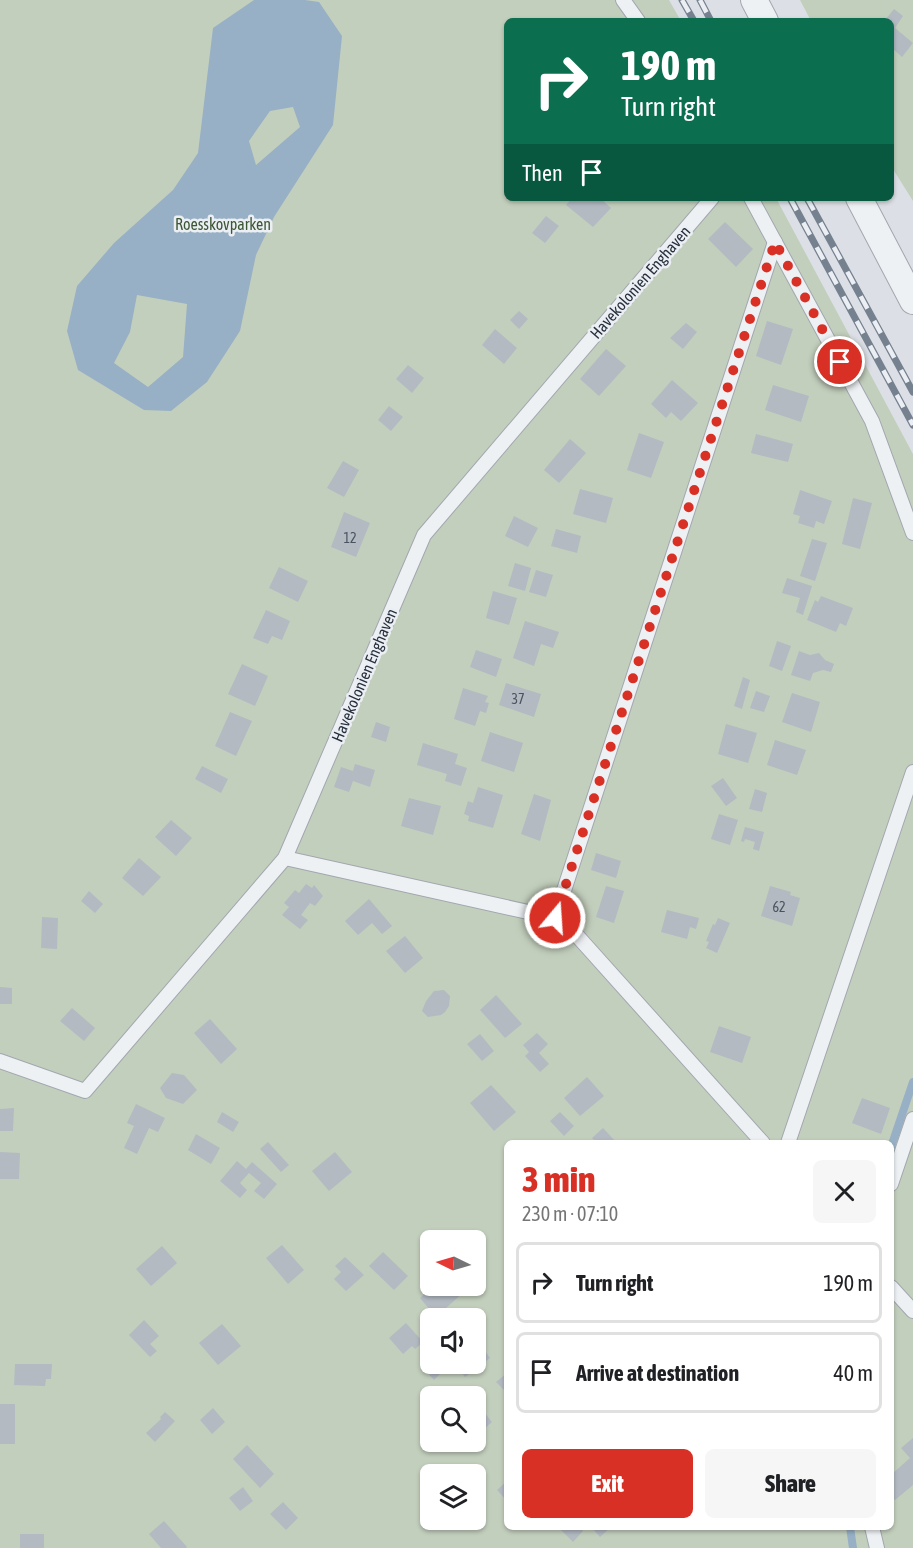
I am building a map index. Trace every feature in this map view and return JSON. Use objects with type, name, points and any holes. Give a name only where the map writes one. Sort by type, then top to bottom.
[{"type":"street","points":[[754,0],[763,18]]},
{"type":"street","points":[[861,201],[913,301]]},
{"type":"lane","points":[[624,0],[636,18]]},
{"type":"lane","name":"Havekolonien Enghaven","points":[[0,1060],[85,1091],[285,858],[423,535],[709,201]]},
{"type":"lane","points":[[753,201],[872,421],[913,533]]},
{"type":"lane","points":[[555,918],[775,242]]},
{"type":"lane","points":[[789,1140],[913,772]]},
{"type":"lane","points":[[285,858],[555,918],[572,930],[759,1140]]},
{"type":"lane","points":[[894,1175],[913,1119]]},
{"type":"lane","points":[[894,1290],[913,1311]]},
{"type":"lane","points":[[873,1530],[877,1548]]},
{"type":"green space","name":"Roesskovparken","points":[[0,0],[669,0],[679,18],[504,18],[504,201],[778,201],[913,454],[913,1548],[0,1548]]},
{"type":"green space","points":[[800,0],[913,0],[913,201],[894,171],[894,18],[809,18]]},
{"type":"water","points":[[254,0],[319,2],[342,36],[333,125],[274,217],[256,255],[240,331],[207,382],[171,411],[144,410],[78,370],[67,331],[77,286],[114,243],[173,190],[198,153],[213,28]],"holes":[[[293,107],[300,127],[256,165],[249,141],[270,111]],[[137,295],[187,304],[183,357],[148,387],[114,363],[130,332]]]},
{"type":"building","points":[[894,9],[903,16],[895,28],[913,43],[902,57],[894,50],[894,18],[887,18]]},
{"type":"building","points":[[569,201],[603,201],[611,208],[593,227],[566,205]]},
{"type":"building","points":[[546,216],[559,226],[545,243],[532,233]]},
{"type":"building","points":[[725,222],[753,249],[736,267],[708,239]]},
{"type":"building","points":[[519,311],[528,319],[519,329],[510,320]]},
{"type":"building","points":[[767,321],[793,329],[781,365],[756,356]]},
{"type":"building","points":[[686,323],[697,332],[683,349],[670,338]]},
{"type":"building","points":[[495,329],[517,348],[504,364],[482,345]]},
{"type":"building","points":[[606,349],[626,366],[599,396],[580,379]]},
{"type":"building","points":[[408,365],[424,378],[412,393],[396,379]]},
{"type":"building","points":[[672,380],[698,403],[681,421],[671,412],[666,418],[651,404]]},
{"type":"building","points":[[773,385],[809,396],[801,422],[765,410]]},
{"type":"building","points":[[389,406],[403,417],[391,431],[378,420]]},
{"type":"building","points":[[639,433],[664,442],[651,478],[627,470]]},
{"type":"building","points":[[756,434],[793,444],[788,462],[751,453]]},
{"type":"building","points":[[570,439],[586,453],[559,483],[544,470]]},
{"type":"building","points":[[343,461],[359,470],[344,497],[327,488]]},
{"type":"building","points":[[580,489],[613,498],[606,523],[573,514]]},
{"type":"building","points":[[800,490],[832,501],[824,524],[816,521],[814,528],[798,523],[800,516],[793,514]]},
{"type":"building","points":[[853,498],[872,503],[860,549],[842,544]]},
{"type":"building","points":[[344,512],[370,523],[356,557],[331,547]]},
{"type":"building","points":[[514,516],[538,528],[528,547],[505,536]]},
{"type":"building","points":[[556,529],[581,536],[577,553],[551,546]]},
{"type":"building","points":[[812,539],[827,543],[815,581],[800,576]]},
{"type":"building","points":[[515,563],[531,568],[525,591],[508,586]]},
{"type":"building","points":[[279,567],[308,581],[298,602],[269,588]]},
{"type":"building","points":[[536,570],[553,575],[546,597],[529,592]]},
{"type":"building","points":[[787,578],[812,586],[803,615],[796,612],[800,598],[782,593]]},
{"type":"building","points":[[493,591],[517,598],[509,625],[486,618]]},
{"type":"building","points":[[821,596],[853,608],[846,626],[840,623],[836,632],[807,620],[815,600],[818,602]]},
{"type":"building","points":[[266,610],[290,621],[282,640],[272,636],[268,644],[253,638]]},
{"type":"building","points":[[525,621],[559,632],[553,648],[541,644],[534,666],[513,658]]},
{"type":"building","points":[[777,641],[791,646],[782,671],[769,666]]},
{"type":"building","points":[[476,650],[502,659],[496,677],[470,667]]},
{"type":"building","points":[[799,651],[810,655],[819,653],[825,660],[834,664],[831,672],[823,670],[813,673],[810,681],[791,675]]},
{"type":"building","points":[[242,664],[268,676],[255,706],[228,694]]},
{"type":"building","points":[[743,677],[750,680],[742,709],[734,706]]},
{"type":"building","points":[[506,683],[541,694],[534,717],[499,705]]},
{"type":"building","points":[[463,688],[488,696],[485,702],[489,703],[486,713],[480,711],[475,726],[454,719]]},
{"type":"building","points":[[756,691],[770,696],[764,712],[750,708]]},
{"type":"building","points":[[792,693],[820,702],[811,732],[782,722]]},
{"type":"building","points":[[230,712],[252,721],[236,756],[215,746]]},
{"type":"building","points":[[376,722],[390,727],[386,742],[371,737]]},
{"type":"building","points":[[726,724],[757,733],[748,763],[718,754]]},
{"type":"building","points":[[490,732],[523,743],[514,772],[481,761]]},
{"type":"building","points":[[775,740],[806,750],[797,775],[767,765]]},
{"type":"building","points":[[423,743],[458,754],[455,764],[467,768],[461,786],[445,781],[447,774],[417,765]]},
{"type":"building","points":[[355,764],[375,770],[370,787],[353,781],[349,792],[334,787],[341,767],[353,771]]},
{"type":"building","points":[[202,766],[228,779],[221,793],[195,779]]},
{"type":"building","points":[[723,778],[737,798],[726,806],[711,786]]},
{"type":"building","points":[[478,787],[503,795],[493,828],[468,821],[469,816],[464,814],[468,801],[473,803]]},
{"type":"building","points":[[755,789],[767,793],[762,812],[749,809]]},
{"type":"building","points":[[534,794],[551,800],[540,841],[521,834]]},
{"type":"building","points":[[409,798],[441,806],[433,835],[401,826]]},
{"type":"building","points":[[719,814],[738,820],[730,845],[711,839]]},
{"type":"building","points":[[171,820],[192,838],[176,856],[155,837]]},
{"type":"building","points":[[745,827],[764,832],[759,851],[753,849],[755,842],[745,839],[744,842],[741,841]]},
{"type":"building","points":[[596,853],[621,861],[616,878],[591,870]]},
{"type":"building","points":[[139,858],[161,877],[143,896],[122,878]]},
{"type":"building","points":[[306,884],[312,888],[314,885],[323,896],[315,906],[310,903],[301,915],[308,920],[300,929],[282,915],[289,907],[284,903],[295,890],[299,893]]},
{"type":"building","points":[[606,886],[624,891],[614,923],[596,917]]},
{"type":"building","points":[[770,886],[791,892],[790,895],[800,898],[792,926],[761,916]]},
{"type":"building","points":[[89,891],[103,904],[95,913],[81,901]]},
{"type":"building","points":[[369,899],[392,926],[382,934],[372,923],[358,935],[345,921]]},
{"type":"building","points":[[667,910],[699,918],[696,929],[690,927],[687,939],[661,932]]},
{"type":"building","points":[[42,917],[58,918],[57,949],[41,948]]},
{"type":"building","points":[[718,918],[730,923],[717,953],[706,948],[709,942],[706,941]]},
{"type":"building","points":[[405,936],[423,958],[405,973],[386,951]]},
{"type":"building","points":[[0,987],[12,988],[12,1004],[0,1004]]},
{"type":"building","points":[[444,990],[450,996],[449,1006],[441,1015],[428,1017],[422,1011],[426,1001],[434,991]]},
{"type":"building","points":[[496,995],[522,1024],[505,1038],[480,1010]]},
{"type":"building","points":[[72,1008],[95,1028],[84,1041],[60,1021]]},
{"type":"building","points":[[210,1019],[237,1049],[221,1064],[194,1033]]},
{"type":"building","points":[[719,1026],[751,1037],[742,1063],[710,1052]]},
{"type":"building","points":[[537,1033],[548,1044],[539,1053],[549,1064],[540,1072],[525,1056],[529,1052],[523,1045]]},
{"type":"building","points":[[480,1034],[494,1051],[482,1061],[467,1044]]},
{"type":"building","points":[[172,1073],[184,1075],[197,1090],[183,1104],[166,1098],[160,1088]]},
{"type":"building","points":[[587,1077],[604,1096],[580,1116],[564,1098]]},
{"type":"building","points":[[491,1085],[516,1112],[494,1131],[470,1103]]},
{"type":"building","points":[[862,1098],[890,1108],[881,1134],[852,1123]]},
{"type":"building","points":[[136,1104],[165,1118],[158,1132],[149,1128],[137,1154],[124,1148],[134,1126],[127,1123]]},
{"type":"building","points":[[14,1108],[13,1131],[0,1131],[0,1109]]},
{"type":"building","points":[[222,1112],[239,1122],[233,1132],[217,1122]]},
{"type":"building","points":[[560,1112],[574,1126],[564,1136],[550,1121]]},
{"type":"building","points":[[603,1128],[614,1140],[594,1140],[592,1138]]},
{"type":"building","points":[[196,1134],[220,1148],[211,1164],[188,1150]]},
{"type":"building","points":[[268,1142],[289,1165],[281,1172],[260,1149]]},
{"type":"building","points":[[0,1152],[20,1153],[19,1179],[0,1179]]},
{"type":"building","points":[[335,1152],[352,1172],[329,1191],[312,1171]]},
{"type":"building","points":[[237,1161],[246,1169],[252,1162],[277,1184],[264,1199],[254,1191],[261,1183],[249,1173],[240,1183],[247,1190],[240,1198],[220,1181]]},
{"type":"building","points":[[282,1245],[304,1270],[288,1284],[266,1258]]},
{"type":"building","points":[[162,1246],[177,1263],[151,1286],[136,1269]]},
{"type":"building","points":[[383,1252],[408,1276],[394,1290],[369,1266]]},
{"type":"building","points":[[345,1257],[364,1275],[346,1291],[334,1279],[341,1272],[335,1266]]},
{"type":"building","points":[[422,1296],[459,1296],[446,1308],[428,1308],[420,1298]]},
{"type":"building","points":[[144,1320],[159,1336],[150,1344],[157,1351],[150,1357],[129,1335]]},
{"type":"building","points":[[406,1323],[420,1339],[420,1345],[415,1349],[412,1346],[403,1354],[389,1338]]},
{"type":"building","points":[[222,1324],[241,1346],[218,1365],[199,1343]]},
{"type":"building","points":[[15,1364],[52,1364],[51,1379],[46,1379],[45,1386],[14,1385]]},
{"type":"building","points":[[428,1374],[440,1374],[434,1380]]},
{"type":"building","points":[[504,1375],[504,1390],[496,1382]]},
{"type":"building","points":[[0,1404],[15,1404],[15,1444],[0,1444]]},
{"type":"building","points":[[213,1408],[225,1422],[212,1434],[200,1420]]},
{"type":"building","points":[[165,1412],[175,1421],[155,1442],[146,1433]]},
{"type":"building","points":[[486,1414],[492,1422],[486,1427]]},
{"type":"building","points":[[913,1438],[913,1485],[895,1500],[894,1472],[910,1458],[901,1448]]},
{"type":"building","points":[[247,1445],[274,1474],[260,1488],[233,1459]]},
{"type":"building","points":[[504,1484],[504,1498],[497,1490]]},
{"type":"building","points":[[243,1487],[253,1501],[240,1511],[229,1498]]},
{"type":"building","points":[[283,1502],[298,1518],[286,1530],[270,1514]]},
{"type":"building","points":[[164,1521],[186,1548],[161,1548],[149,1534]]},
{"type":"building","points":[[561,1530],[583,1531],[573,1542]]},
{"type":"building","points":[[594,1530],[608,1530],[600,1537]]},
{"type":"building","points":[[20,1534],[44,1534],[44,1548],[20,1548]]},
{"type":"waterway","points":[[893,1140],[913,1082]]},
{"type":"waterway","points":[[850,1530],[853,1548]]},
{"type":"railway","points":[[682,0],[692,18]]},
{"type":"railway","points":[[700,0],[709,18]]},
{"type":"railway","points":[[792,201],[913,425]]},
{"type":"railway","points":[[809,201],[913,392]]},
{"type":"route","points":[[555,918],[775,242],[840,362]]}]
